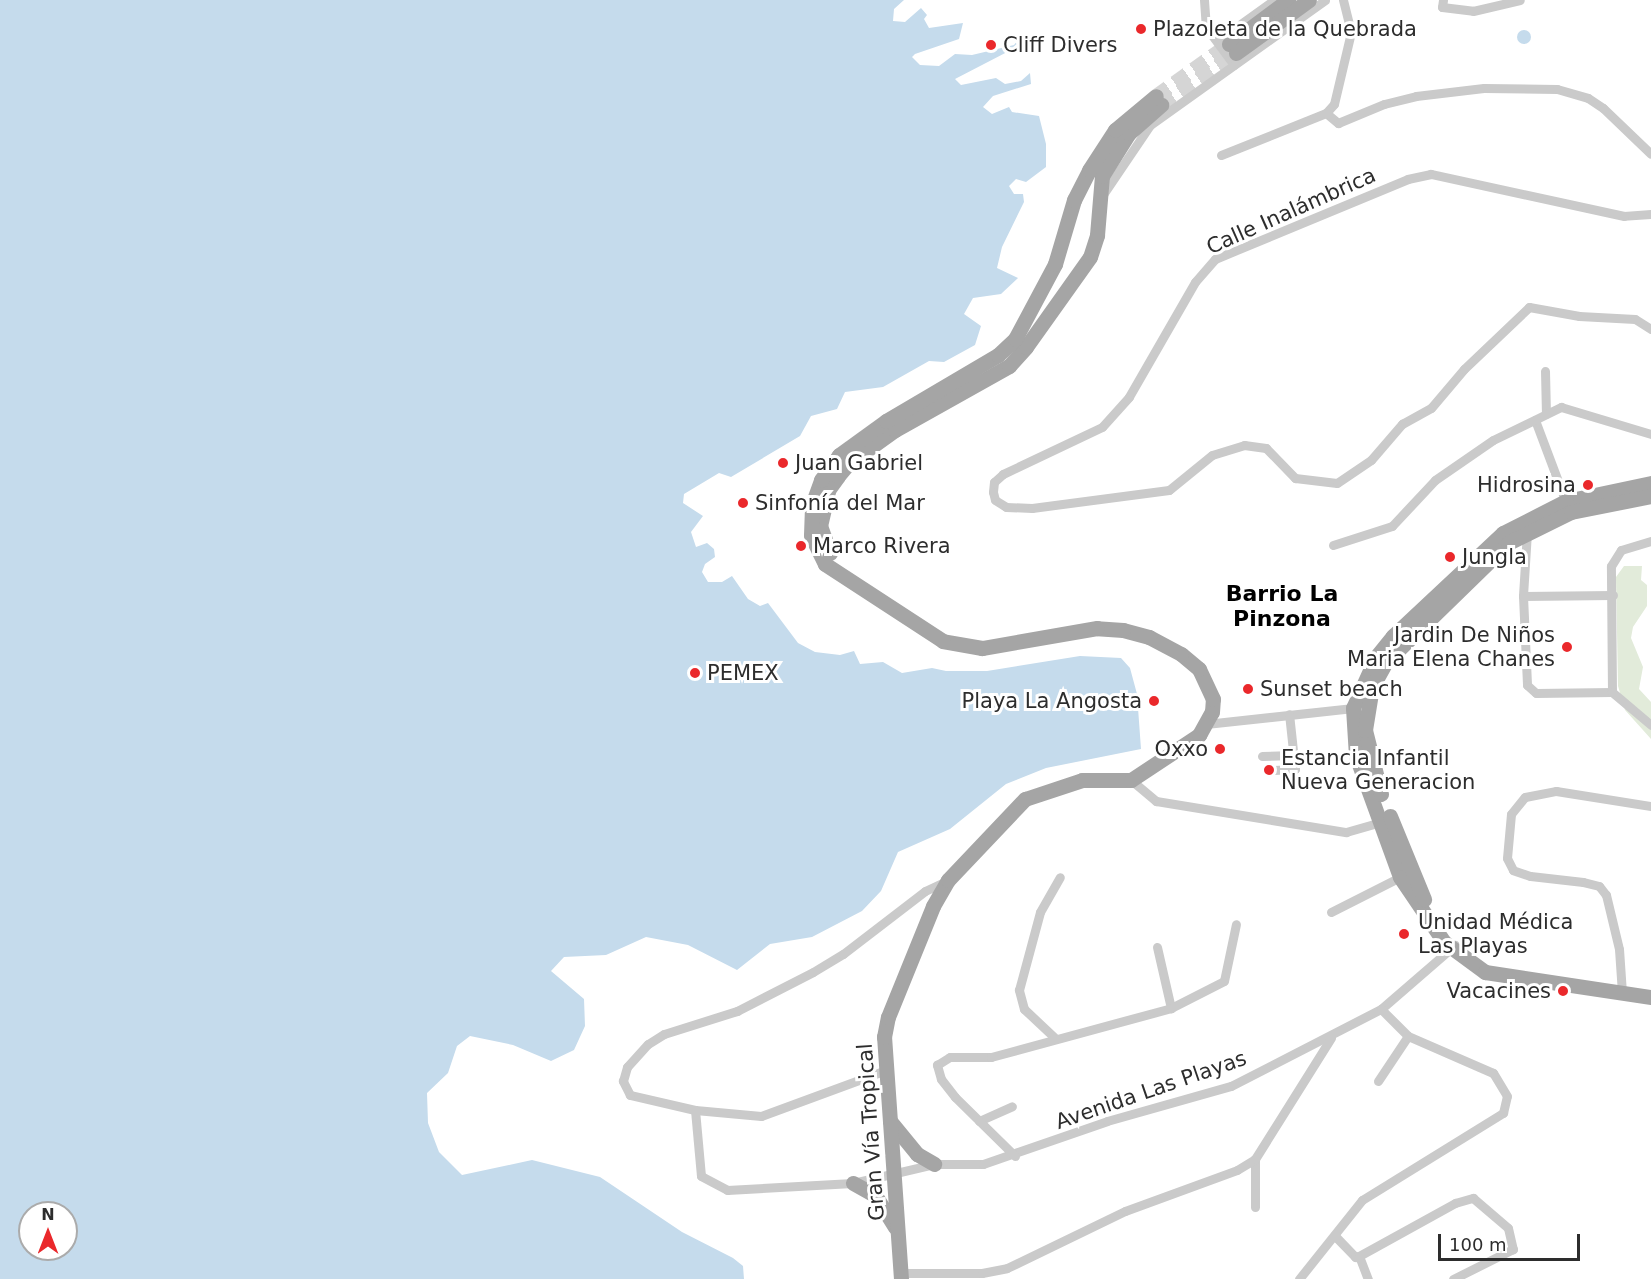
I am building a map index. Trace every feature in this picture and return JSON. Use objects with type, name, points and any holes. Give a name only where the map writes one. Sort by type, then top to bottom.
[{"type":"main road","points":[[1229,51],[1287,0]]},
{"type":"main road","points":[[1229,51],[1309,0]]},
{"type":"main road","points":[[852,578],[832,558],[820,526],[828,490],[849,463],[895,430],[1009,366],[1090,257],[1096,235],[1102,176],[1129,133],[1159,100],[1115,130],[1089,170],[1074,200],[1055,264],[1015,339],[998,355],[886,421],[839,455],[821,480],[812,505],[811,535],[825,564],[852,578],[943,640],[961,646],[982,648],[1097,628],[1149,637],[1169,646],[1199,669],[1213,699],[1206,724],[1200,735],[1131,780]]},
{"type":"main road","points":[[1454,946],[1421,895],[1356,756],[1353,708],[1376,657],[1394,636],[1482,551],[1523,528],[1568,507],[1651,483]]},
{"type":"main road","points":[[1568,507],[1651,496]]},
{"type":"main road","points":[[1523,528],[1480,567],[1386,662],[1372,687],[1365,730],[1374,776],[1400,877],[1437,933],[1454,946],[1507,970],[1651,997]]},
{"type":"main road","name":"Gran Vía Tropical","points":[[902,1276],[886,1070],[888,1017],[922,926],[948,880],[1024,799],[1082,780],[1131,780]]},
{"type":"main road","points":[[1622,990],[1651,991]]},
{"type":"main road","points":[[890,1121],[917,1154],[934,1164]]},
{"type":"main road","points":[[853,1184],[875,1195],[899,1233]]},
{"type":"street","points":[[1204,0],[1206,27],[1229,51]]},
{"type":"street","points":[[1098,203],[1150,125],[1229,51],[1274,0]]},
{"type":"street","points":[[1229,51],[1325,0]]},
{"type":"street","points":[[1221,154],[1326,113],[1340,90],[1349,52],[1351,32],[1343,0]]},
{"type":"street","points":[[1443,0],[1442,7],[1473,11],[1520,0]]},
{"type":"street","points":[[1326,113],[1338,123],[1416,96],[1484,88],[1557,89],[1588,98],[1604,108],[1651,154]]},
{"type":"street","name":"Calle Inalámbrica","points":[[1651,214],[1624,216],[1431,174],[1408,179],[1215,259],[1195,282],[1129,397],[1102,427],[1003,474],[994,482],[995,500],[1006,507],[1032,508],[1169,490],[1212,455],[1244,445],[1266,448],[1296,478],[1337,483],[1371,460],[1402,424],[1431,408],[1464,369],[1529,308],[1579,316],[1635,319],[1651,329]]},
{"type":"street","points":[[1545,371],[1546,414]]},
{"type":"street","points":[[1333,545],[1392,526],[1435,480],[1493,440],[1568,406],[1651,434]]},
{"type":"street","points":[[1535,420],[1568,507]]},
{"type":"street","points":[[1523,528],[1527,685],[1536,693],[1612,692],[1651,725]]},
{"type":"street","points":[[1612,692],[1612,596],[1615,556],[1621,550],[1651,541]]},
{"type":"street","points":[[1523,596],[1612,596]]},
{"type":"street","points":[[1206,724],[1353,708]]},
{"type":"street","points":[[1274,770],[1296,769],[1289,714]]},
{"type":"street","points":[[1262,756],[1294,754]]},
{"type":"street","points":[[1131,780],[1156,801],[1346,832],[1386,820]]},
{"type":"street","points":[[1622,990],[1619,949],[1606,895],[1599,886],[1530,876],[1513,870],[1507,858],[1511,814],[1525,797],[1556,790],[1651,806]]},
{"type":"street","points":[[1056,1039],[1024,1009],[1019,990],[1040,912],[1060,877]]},
{"type":"street","points":[[1331,912],[1400,877]]},
{"type":"street","points":[[886,1070],[761,1116],[694,1110],[630,1095],[623,1080],[636,1055],[664,1034],[737,1011],[813,972],[843,954],[925,891],[948,880]]},
{"type":"street","points":[[1015,1156],[940,1079],[937,1065],[950,1057],[991,1058],[1171,1008],[1224,981],[1236,924]]},
{"type":"street","name":"Avenida Las Playas","points":[[694,1110],[701,1176],[716,1188],[853,1184],[934,1164],[983,1164],[1015,1156],[1107,1121],[1231,1086],[1331,1037],[1381,1009],[1454,946]]},
{"type":"street","points":[[1157,947],[1171,1008]]},
{"type":"street","points":[[1299,1279],[1336,1237],[1362,1200],[1503,1113],[1507,1096],[1493,1073],[1408,1036],[1381,1009]]},
{"type":"street","points":[[1378,1080],[1408,1036]]},
{"type":"street","points":[[902,1276],[982,1273],[1007,1269],[1125,1211],[1238,1170],[1255,1159],[1331,1037]]},
{"type":"street","points":[[979,1121],[1012,1106]]},
{"type":"street","points":[[1255,1159],[1255,1207]]},
{"type":"street","points":[[1336,1237],[1355,1257],[1359,1256],[1455,1203],[1473,1197],[1508,1228],[1513,1249],[1453,1279]]},
{"type":"street","points":[[1359,1256],[1368,1279]]},
{"type":"green space","points":[[1624,566],[1642,566],[1641,580],[1647,585],[1647,606],[1633,627],[1631,638],[1643,667],[1639,689],[1651,702],[1651,739],[1625,710],[1618,686],[1616,577]]},
{"type":"water","points":[[0,0],[904,0],[894,9],[893,21],[905,22],[921,8],[927,15],[924,19],[929,28],[963,23],[959,39],[915,54],[912,57],[920,65],[939,66],[955,54],[972,55],[1014,45],[1020,37],[1035,47],[1036,51],[1031,53],[1011,50],[955,79],[961,85],[996,78],[1005,84],[1021,81],[1030,73],[1031,84],[993,96],[983,107],[992,114],[1009,107],[1012,112],[1039,116],[1046,144],[1046,167],[1026,182],[1016,179],[1009,186],[1014,194],[1023,194],[1024,202],[1002,247],[997,268],[1018,278],[1001,294],[973,298],[964,314],[981,326],[975,345],[944,362],[929,361],[883,387],[845,392],[837,409],[811,416],[800,436],[731,477],[719,473],[684,494],[683,503],[703,516],[691,532],[696,547],[707,543],[714,549],[715,557],[705,564],[702,572],[708,582],[722,582],[732,576],[748,599],[760,606],[768,603],[798,643],[815,652],[840,655],[854,651],[860,664],[883,662],[902,673],[932,668],[946,671],[987,671],[1080,656],[1121,658],[1130,668],[1137,694],[1141,749],[1046,768],[1006,784],[950,829],[898,852],[881,891],[862,911],[812,937],[770,944],[737,970],[688,945],[646,937],[606,955],[564,957],[551,971],[584,999],[585,1026],[574,1050],[551,1061],[513,1045],[470,1036],[457,1046],[448,1073],[427,1093],[428,1123],[439,1152],[462,1175],[532,1160],[600,1177],[682,1232],[733,1258],[743,1266],[744,1279],[0,1279]]},
{"type":"water","points":[[1524,30],[1529,32],[1531,37],[1529,42],[1524,44],[1519,42],[1517,37],[1519,32]]},
{"type":"tunnel","points":[[1156,96],[1229,44]]},
{"type":"tunnel","points":[[1161,105],[1236,53]]},
{"type":"place","name":"Plazoleta de la Quebrada","points":[[1141,29]]},
{"type":"place","name":"Cliff Divers","points":[[991,45]]},
{"type":"place","name":"Juan Gabriel","points":[[783,463]]},
{"type":"place","name":"Hidrosina","points":[[1588,485]]},
{"type":"place","name":"Sinfonía del Mar","points":[[743,503]]},
{"type":"place","name":"Marco Rivera","points":[[801,546]]},
{"type":"place","name":"Jungla","points":[[1450,557]]},
{"type":"place","name":"Jardin De Niños Maria Elena Chanes","points":[[1567,647]]},
{"type":"place","name":"PEMEX","points":[[695,673]]},
{"type":"place","name":"Sunset beach","points":[[1248,689]]},
{"type":"place","name":"Playa La Angosta","points":[[1154,701]]},
{"type":"place","name":"Oxxo","points":[[1220,749]]},
{"type":"place","name":"Estancia Infantil Nueva Generacion","points":[[1269,770]]},
{"type":"place","name":"Unidad Médica Las Playas","points":[[1404,934]]},
{"type":"place","name":"Vacacines","points":[[1563,991]]},
{"type":"district","name":"Barrio La Pinzona","points":[[1282,606]]}]
